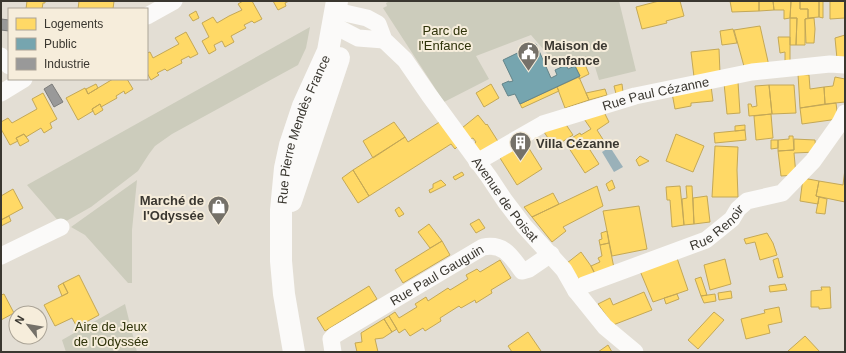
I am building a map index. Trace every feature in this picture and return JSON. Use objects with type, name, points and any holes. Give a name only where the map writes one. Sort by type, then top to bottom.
[{"type":"main road","name":"Rue Pierre Mendès France","points":[[294,352],[282,276],[281,210],[286,158],[303,106],[328,51],[341,14]]},
{"type":"street","points":[[148,15],[174,1]]},
{"type":"street","name":"Avenue de Poisat","points":[[341,14],[358,38],[384,40],[405,60],[520,220],[564,270],[576,291],[605,327],[633,351]]},
{"type":"street","points":[[1,56],[8,65]]},
{"type":"street","name":"Rue Paul Cézanne","points":[[477,162],[543,124],[635,96],[752,72],[830,64],[845,64]]},
{"type":"street","points":[[1,93],[21,80]]},
{"type":"street","name":"Rue Renoir","points":[[576,291],[584,285],[706,240],[732,219],[738,209],[747,201],[782,193],[813,161],[840,123],[845,113]]},
{"type":"street","points":[[1,256],[61,227]]},
{"type":"street","name":"Rue Paul Gauguin","points":[[333,352],[331,340],[336,335],[483,247],[490,246],[507,251],[522,271],[529,270],[551,254]]},
{"type":"green space","name":"Parc de l'Enfance","points":[[390,1],[619,1],[636,71],[599,80],[592,57],[550,57],[531,35],[476,56],[489,79],[444,102],[383,8],[387,6],[386,3]]},
{"type":"green space","points":[[310,27],[306,48],[298,65],[172,134],[155,146],[138,171],[91,207],[61,224],[27,185]]},
{"type":"green space","points":[[137,180],[132,230],[132,283],[128,283],[85,235],[71,227]]},
{"type":"green space","name":"Aire de Jeux de l'Odyssée","points":[[125,304],[137,352],[66,352],[62,340]]},
{"type":"water","points":[[610,147],[623,167],[614,172],[602,152]]},
{"type":"building: Logements","points":[[27,1],[45,1],[42,8],[26,8]]},
{"type":"building: Logements","points":[[79,1],[114,1],[113,8],[78,8]]},
{"type":"building: Logements","points":[[243,1],[252,1],[262,19],[254,23],[252,21],[244,25],[246,28],[231,36],[234,42],[225,47],[222,41],[214,45],[216,50],[209,54],[202,41],[209,37],[202,23],[213,17],[217,23],[242,10],[238,4]]},
{"type":"building: Logements","points":[[273,1],[289,1],[285,3],[286,6],[278,10]]},
{"type":"building: Logements","points":[[659,1],[680,1],[684,16],[666,21],[667,23],[642,29],[636,7]]},
{"type":"building: Logements","points":[[730,1],[759,1],[759,11],[732,12]]},
{"type":"building: Logements","points":[[759,1],[773,1],[774,10],[759,11]]},
{"type":"building: Logements","points":[[773,1],[791,1],[790,18],[784,19],[784,10],[774,10]]},
{"type":"building: Logements","points":[[791,1],[800,1],[800,9],[808,9],[808,18],[805,19],[805,45],[796,45],[797,18],[790,18]]},
{"type":"building: Logements","points":[[800,1],[819,1],[819,17],[808,18],[808,9],[800,9]]},
{"type":"building: Logements","points":[[819,1],[823,1],[823,18],[819,17]]},
{"type":"building: Logements","points":[[830,1],[845,1],[845,18],[830,19]]},
{"type":"building: Logements","points":[[196,11],[199,18],[193,21],[189,15]]},
{"type":"building: Logements","points":[[790,18],[797,18],[796,45],[790,45]]},
{"type":"building: Logements","points":[[814,18],[814,43],[806,43],[805,19]]},
{"type":"building: Logements","points":[[760,26],[769,66],[745,70],[734,30]]},
{"type":"building: Logements","points":[[733,29],[737,43],[722,45],[720,31]]},
{"type":"building: Logements","points":[[186,32],[198,54],[181,60],[182,63],[167,71],[165,69],[157,73],[159,75],[151,80],[148,75],[148,53],[150,52],[153,58],[179,44],[175,38]]},
{"type":"building: Logements","points":[[845,35],[845,58],[837,59],[835,38]]},
{"type":"building: Logements","points":[[778,37],[790,37],[790,62],[785,62],[785,52],[780,53]]},
{"type":"building: Logements","points":[[719,49],[720,73],[694,77],[691,52]]},
{"type":"building: Logements","points":[[584,62],[589,74],[579,79],[580,76],[575,66]]},
{"type":"building: Logements","points":[[798,74],[809,75],[810,89],[824,87],[825,104],[800,108]]},
{"type":"building: Logements","points":[[579,77],[589,100],[565,108],[557,87]]},
{"type":"building: Logements","points":[[835,77],[845,79],[845,102],[825,104],[824,87],[833,86]]},
{"type":"building: Logements","points":[[111,80],[128,80],[133,89],[125,94],[124,91],[116,96],[117,98],[101,107],[100,104],[92,109],[93,111],[78,120],[66,98],[85,88],[88,94]]},
{"type":"building: Logements","points":[[738,82],[740,113],[727,114],[724,83]]},
{"type":"building: Logements","points":[[96,84],[98,88],[88,94],[86,89]]},
{"type":"building: Logements","points":[[491,84],[499,98],[484,107],[476,93]]},
{"type":"building: Logements","points":[[622,84],[623,92],[616,94],[614,86]]},
{"type":"building: Logements","points":[[769,85],[794,85],[796,113],[772,114]]},
{"type":"building: Logements","points":[[769,85],[772,114],[749,116],[748,104],[751,104],[752,107],[757,106],[755,86]]},
{"type":"building: Logements","points":[[711,86],[713,101],[691,103],[691,106],[675,109],[672,93]]},
{"type":"building: Logements","points":[[557,87],[559,91],[522,108],[520,104]]},
{"type":"building: Logements","points":[[605,89],[607,95],[589,100],[586,93]]},
{"type":"building: Logements","points":[[43,93],[57,119],[50,123],[52,128],[44,133],[41,128],[26,137],[24,134],[16,138],[18,141],[10,145],[1,129],[1,122],[8,118],[12,123],[37,109],[32,99]]},
{"type":"building: Logements","points":[[836,103],[838,119],[802,124],[800,108]]},
{"type":"building: Logements","points":[[100,104],[103,110],[95,115],[92,109]]},
{"type":"building: Logements","points":[[602,108],[609,122],[597,130],[604,141],[590,150],[599,164],[585,173],[565,142],[580,133],[581,135],[591,129],[582,116]]},
{"type":"building: Logements","points":[[771,114],[773,138],[756,140],[754,116]]},
{"type":"building: Logements","points":[[478,115],[486,125],[487,124],[499,143],[482,152],[478,151],[474,144],[476,142],[473,138],[470,139],[462,128]]},
{"type":"building: Logements","points":[[441,121],[458,146],[455,149],[451,144],[369,196],[353,170],[405,137],[408,142]]},
{"type":"building: Logements","points":[[394,122],[405,137],[373,158],[363,141]]},
{"type":"building: Logements","points":[[565,123],[573,135],[554,147],[544,132]]},
{"type":"building: Logements","points":[[745,125],[745,130],[735,131],[735,126]]},
{"type":"building: Logements","points":[[745,130],[746,140],[715,143],[714,133]]},
{"type":"building: Logements","points":[[24,134],[29,141],[20,146],[16,138]]},
{"type":"building: Logements","points":[[676,134],[704,146],[693,172],[666,161]]},
{"type":"building: Logements","points":[[789,136],[793,136],[794,150],[778,151],[778,140],[789,139]]},
{"type":"building: Logements","points":[[794,139],[815,140],[816,152],[794,153],[796,175],[781,176],[778,151],[794,150]]},
{"type":"building: Logements","points":[[771,140],[778,140],[778,148],[771,149]]},
{"type":"building: Logements","name":"Villa Cézanne","points":[[525,142],[542,169],[517,185],[500,158]]},
{"type":"building: Logements","points":[[715,146],[738,147],[738,197],[712,197]]},
{"type":"building: Logements","points":[[640,156],[649,161],[639,166],[636,160]]},
{"type":"building: Logements","points":[[845,169],[845,202],[816,196],[819,181],[843,185]]},
{"type":"building: Logements","points":[[353,170],[369,196],[358,203],[342,178]]},
{"type":"building: Logements","points":[[462,172],[464,175],[455,180],[453,177]]},
{"type":"building: Logements","points":[[803,178],[819,181],[816,196],[819,197],[818,204],[800,201]]},
{"type":"building: Logements","points":[[441,180],[446,185],[430,193],[429,190],[433,188],[433,184]]},
{"type":"building: Logements","points":[[612,180],[615,188],[609,191],[606,184]]},
{"type":"building: Logements","points":[[597,186],[603,206],[563,227],[566,231],[552,242],[532,217]]},
{"type":"building: Logements","points":[[680,186],[684,225],[672,227],[670,200],[667,200],[666,187]]},
{"type":"building: Logements","points":[[686,186],[692,186],[694,224],[684,225],[682,199],[687,198]]},
{"type":"building: Logements","points":[[13,189],[23,208],[1,220],[1,196]]},
{"type":"building: Logements","points":[[553,193],[559,204],[555,206],[532,217],[524,207]]},
{"type":"building: Logements","points":[[707,196],[710,222],[694,224],[693,198]]},
{"type":"building: Logements","points":[[819,197],[827,199],[825,214],[816,213]]},
{"type":"building: Logements","points":[[639,206],[647,249],[612,256],[603,211]]},
{"type":"building: Logements","points":[[399,207],[404,214],[399,217],[395,210]]},
{"type":"building: Logements","points":[[9,216],[11,221],[1,226],[1,220]]},
{"type":"building: Logements","points":[[479,219],[485,228],[476,233],[470,224]]},
{"type":"building: Logements","points":[[429,224],[442,241],[430,248],[418,232]]},
{"type":"building: Logements","points":[[607,231],[609,243],[600,245],[599,240],[602,239],[601,233]]},
{"type":"building: Logements","points":[[767,233],[773,243],[777,255],[760,260],[755,242],[746,244],[744,239]]},
{"type":"building: Logements","points":[[442,241],[450,255],[403,283],[395,270]]},
{"type":"building: Logements","points":[[609,243],[614,268],[596,276],[591,266],[600,262],[598,258],[602,256],[600,245]]},
{"type":"building: Logements","points":[[581,252],[596,276],[581,282],[567,263]]},
{"type":"building: Logements","points":[[677,258],[688,290],[653,302],[640,271]]},
{"type":"building: Logements","points":[[778,258],[783,277],[778,278],[773,260]]},
{"type":"building: Logements","points":[[725,259],[731,284],[710,290],[704,265]]},
{"type":"building: Logements","points":[[500,260],[511,278],[491,290],[492,293],[476,303],[475,300],[461,308],[459,306],[440,318],[441,321],[425,331],[423,328],[410,336],[405,329],[399,333],[389,316],[395,312],[399,318],[417,307],[415,304],[426,297],[428,301],[448,288],[450,290],[468,279],[466,275],[477,269],[480,272]]},
{"type":"building: Logements","points":[[79,275],[99,315],[77,327],[72,318],[55,326],[48,313],[48,305],[44,305],[68,293],[63,283]]},
{"type":"building: Logements","points":[[701,277],[707,295],[701,296],[695,279]]},
{"type":"building: Logements","points":[[63,283],[68,293],[62,296],[58,286]]},
{"type":"building: Logements","points":[[785,284],[787,290],[770,292],[769,286]]},
{"type":"building: Logements","points":[[369,286],[377,299],[325,331],[317,318]]},
{"type":"building: Logements","points":[[821,287],[830,287],[831,308],[819,309],[819,307],[811,307],[811,291],[822,290]]},
{"type":"building: Logements","points":[[731,291],[732,298],[719,300],[718,293]]},
{"type":"building: Logements","points":[[644,292],[652,310],[613,325],[598,304],[610,298],[613,305]]},
{"type":"building: Logements","points":[[4,294],[10,305],[8,305],[8,316],[1,320],[1,295]]},
{"type":"building: Logements","points":[[677,294],[679,299],[666,304],[664,298]]},
{"type":"building: Logements","points":[[715,294],[716,301],[704,303],[701,296]]},
{"type":"building: Logements","points":[[779,307],[782,322],[768,325],[770,333],[746,339],[741,319],[765,313],[764,310]]},
{"type":"building: Logements","points":[[714,312],[724,320],[698,349],[688,340]]},
{"type":"building: Logements","points":[[389,316],[397,329],[392,332],[384,319]]},
{"type":"building: Logements","points":[[384,319],[392,332],[383,338],[375,339],[378,352],[357,352],[355,343],[362,342],[361,333]]},
{"type":"building: Logements","points":[[528,332],[541,351],[512,352],[508,346]]},
{"type":"building: Logements","points":[[805,336],[820,352],[788,351]]},
{"type":"building: Logements","points":[[608,345],[612,352],[598,352]]},
{"type":"building: Public","name":"Maison de l'enfance","points":[[536,44],[551,78],[557,75],[555,70],[566,65],[568,69],[575,66],[580,76],[520,104],[515,94],[508,96],[502,84],[513,81],[503,60]]},
{"type":"building: Industrie","points":[[1,19],[8,20],[8,31],[1,30]]},
{"type":"building: Industrie","points":[[52,84],[63,102],[54,107],[44,89]]},
{"type":"place","name":"Maison de l'enfance","points":[[529,72]]},
{"type":"place","name":"Villa Cézanne","points":[[521,162]]},
{"type":"place","name":"Marché de l'Odyssée","points":[[219,226]]}]
